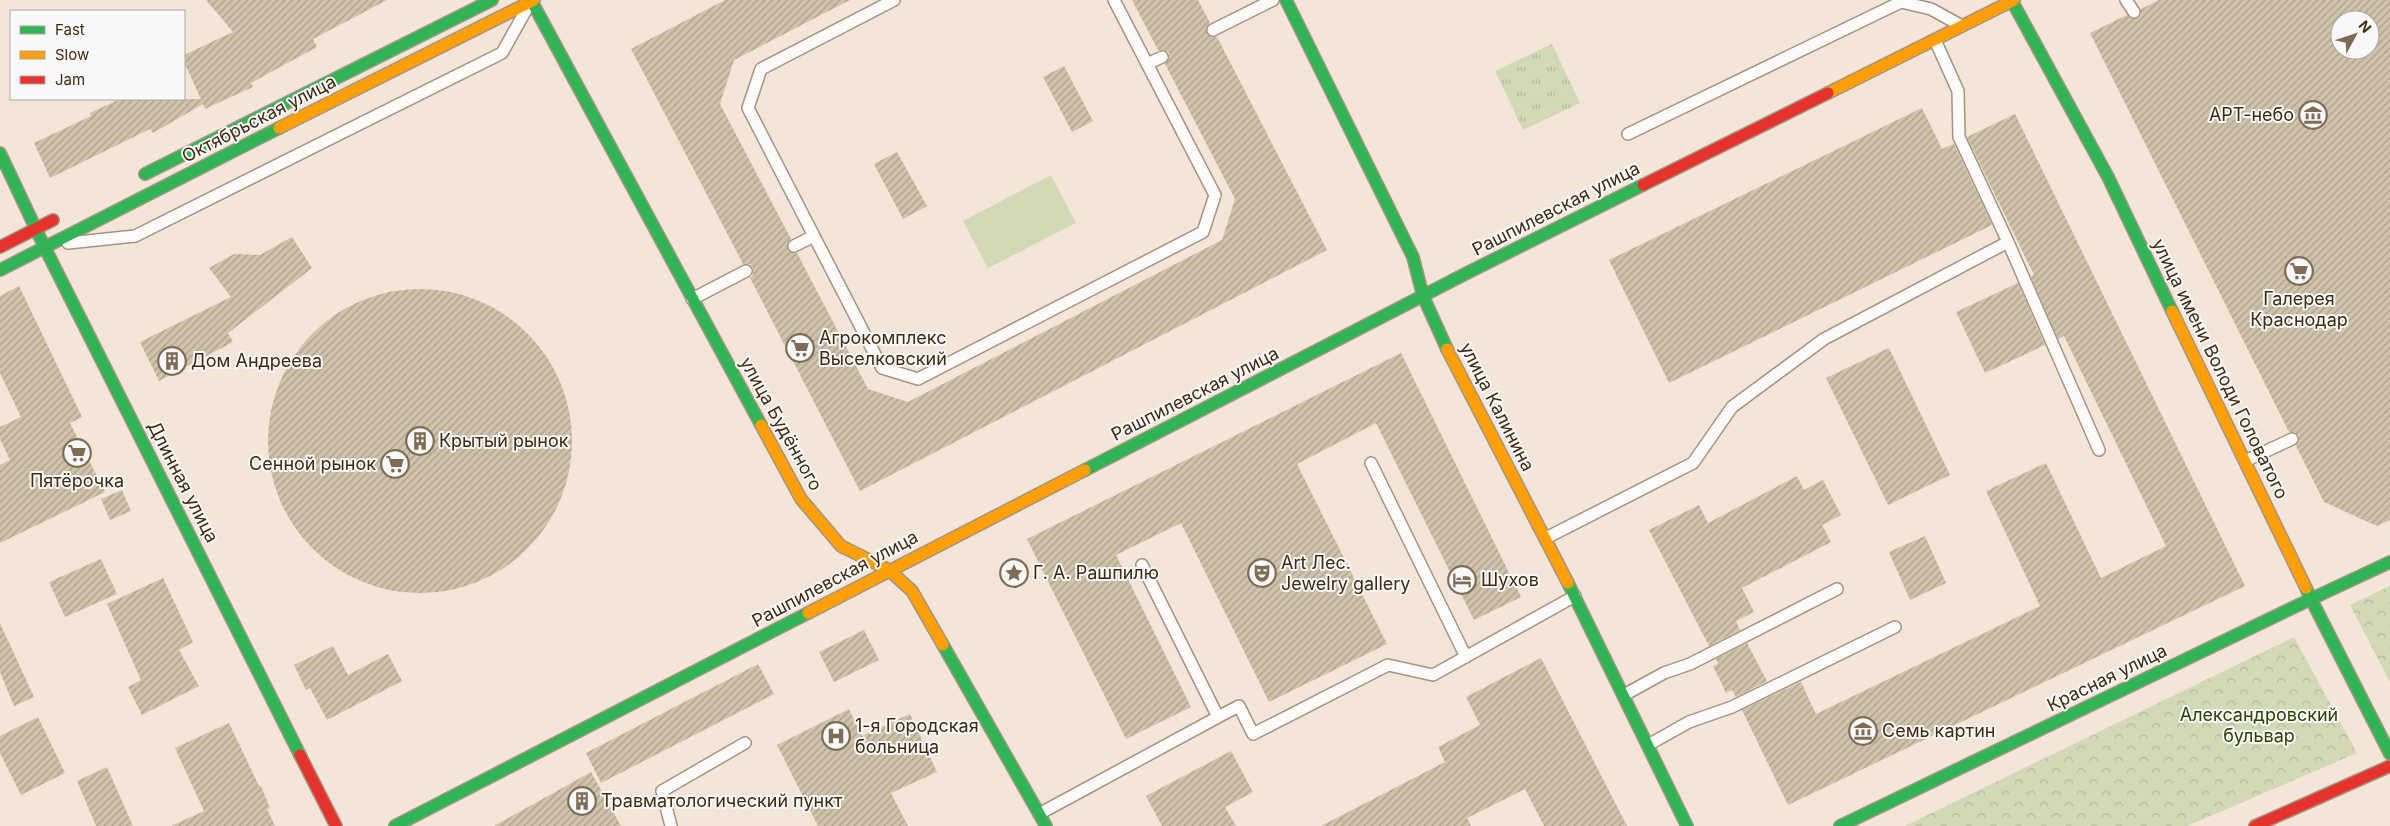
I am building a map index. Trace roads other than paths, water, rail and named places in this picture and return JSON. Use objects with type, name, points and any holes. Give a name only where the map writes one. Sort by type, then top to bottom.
[{"type":"street","name":"Октябрьская улица","points":[[133,180],[492,0]]},
{"type":"street","name":"Октябрьская улица","points":[[0,270],[532,0]]},
{"type":"street","name":"улица Будённого","points":[[532,0],[801,499],[841,546],[889,570],[912,591],[1046,826]]},
{"type":"street","name":"улица Калинина","points":[[1286,0],[1412,257],[1424,296],[1436,325],[1546,538],[1687,826]]},
{"type":"street","name":"Рашпилевская улица","points":[[395,826],[481,784],[889,570],[1424,296],[2013,0]]},
{"type":"street","name":"улица имени Володи Головатого","points":[[2013,0],[2108,176],[2311,599],[2390,754]]},
{"type":"street","name":"Длинная улица","points":[[0,153],[44,246],[336,826]]},
{"type":"street","points":[[0,247],[62,216]]},
{"type":"street","name":"Красная улица","points":[[1840,826],[2390,562]]},
{"type":"street","points":[[2255,826],[2390,766]]},
{"type":"lane","points":[[44,246],[135,236],[502,53],[532,0]]},
{"type":"lane","points":[[894,0],[761,69],[748,108],[882,368],[918,379],[1203,232],[1215,195],[1114,0]]},
{"type":"lane","points":[[1213,30],[1273,0]]},
{"type":"lane","points":[[2126,0],[2134,12]]},
{"type":"lane","points":[[1628,134],[1901,2],[1931,9],[1961,26]]},
{"type":"lane","points":[[1934,40],[1958,91],[1959,137],[2008,242],[2098,450]]},
{"type":"lane","points":[[1147,64],[1162,57]]},
{"type":"lane","points":[[794,246],[814,236]]},
{"type":"lane","points":[[1546,538],[1693,463],[1732,407],[1824,339],[2008,242]]},
{"type":"lane","points":[[692,299],[746,271]]},
{"type":"lane","points":[[2245,461],[2292,439]]},
{"type":"lane","points":[[1371,463],[1466,657]]},
{"type":"lane","points":[[1142,565],[1218,717]]},
{"type":"lane","points":[[1624,695],[1664,673],[1690,664],[1836,589]]},
{"type":"lane","points":[[1040,814],[1239,706],[1253,734],[1388,665],[1433,675],[1575,596]]},
{"type":"lane","points":[[1648,745],[1689,722],[1732,707],[1895,627]]},
{"type":"lane","points":[[671,826],[662,791],[745,743]]},
{"type":"place","name":"АРТ-небо","points":[[2313,115]]},
{"type":"place","name":"Галерея Краснодар","points":[[2299,271]]},
{"type":"place","name":"Агрокомплекс Выселковский","points":[[800,348]]},
{"type":"place","name":"Дом Андреева","points":[[172,361]]},
{"type":"place","name":"Крытый рынок","points":[[420,441]]},
{"type":"place","name":"Пятёрочка","points":[[77,453]]},
{"type":"place","name":"Сенной рынок","points":[[395,464]]},
{"type":"place","name":"Г. А. Рашпилю","points":[[1014,573]]},
{"type":"place","name":"Art Лес. Jewelry gallery","points":[[1262,573]]},
{"type":"place","name":"Шухов","points":[[1462,580]]},
{"type":"place","name":"Семь картин","points":[[1863,731]]},
{"type":"place","name":"1-я Городская больница","points":[[836,736]]},
{"type":"place","name":"Травматологический пункт","points":[[582,801]]},
{"type":"park label","name":"Александровский бульвар","points":[[2259,725]]}]
